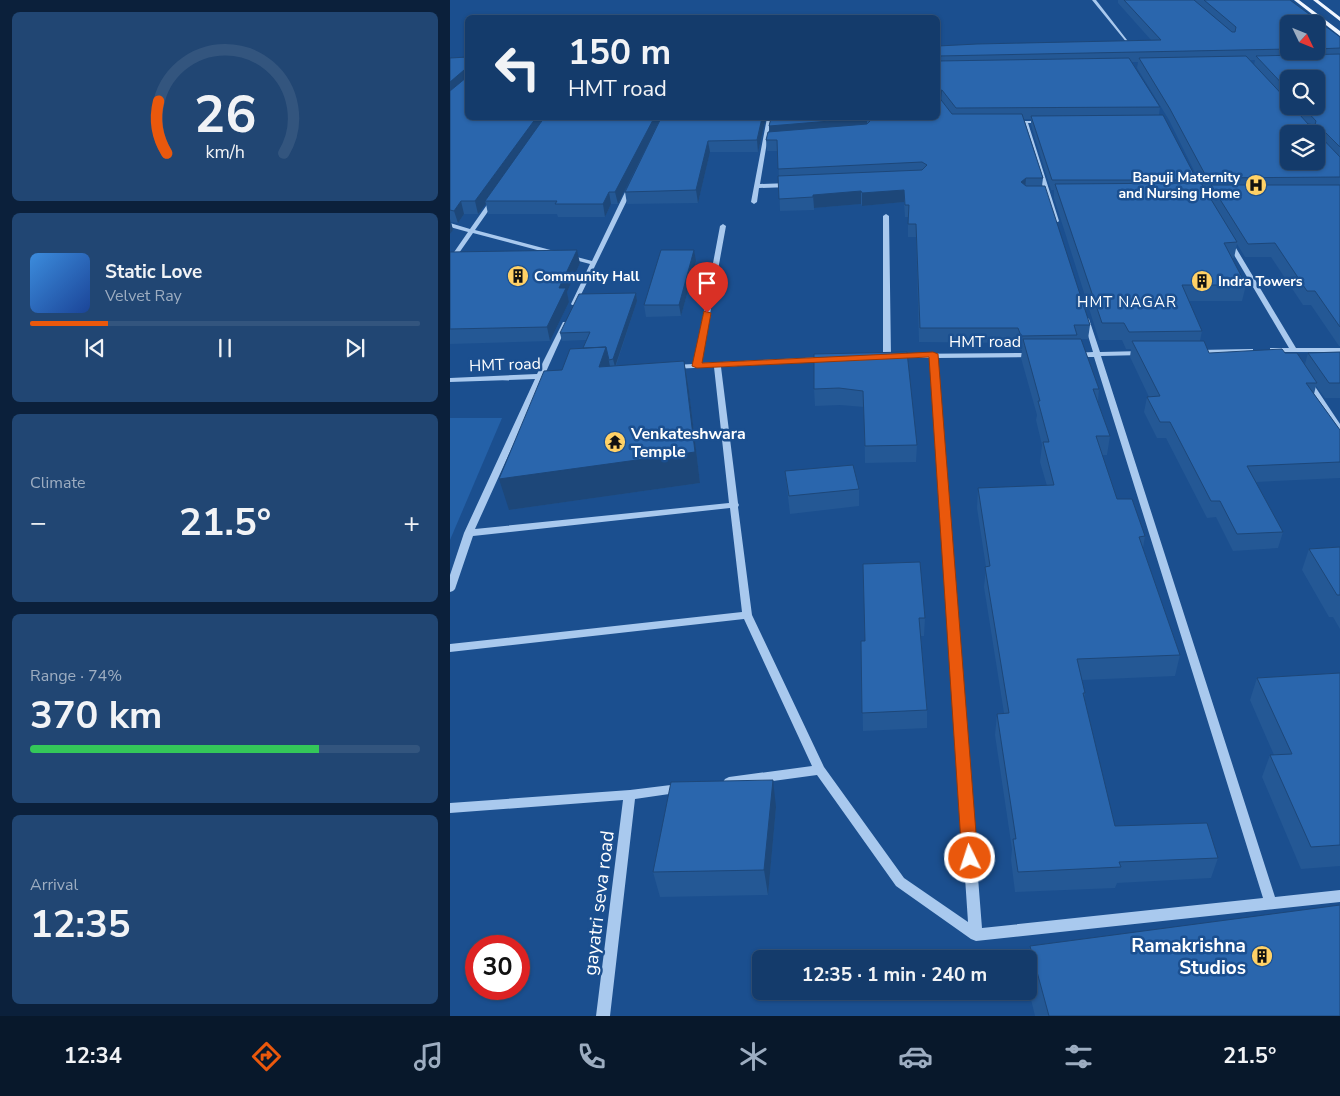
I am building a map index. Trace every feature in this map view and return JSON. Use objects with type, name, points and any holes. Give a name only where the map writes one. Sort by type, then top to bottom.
[{"type":"main road","points":[[1296,0],[1340,34]]},
{"type":"main road","points":[[1315,0],[1340,19]]},
{"type":"street","points":[[1094,0],[1132,48]]},
{"type":"street","points":[[754,202],[769,120]]},
{"type":"street","points":[[1053,122],[1021,122],[1044,194],[1060,232]]},
{"type":"street","points":[[764,141],[773,140]]},
{"type":"street","points":[[573,307],[635,177]]},
{"type":"street","points":[[757,186],[801,185]]},
{"type":"street","points":[[450,262],[500,190]]},
{"type":"street","points":[[1044,194],[1058,194]]},
{"type":"street","points":[[886,216],[887,356]]},
{"type":"street","points":[[450,225],[594,263]]},
{"type":"street","points":[[697,366],[723,226]]},
{"type":"street","points":[[1226,236],[1291,353]]},
{"type":"street","points":[[1083,308],[1271,903]]},
{"type":"street","points":[[450,589],[469,532],[539,377],[569,316]]},
{"type":"street","points":[[1267,350],[1291,353],[1340,350]]},
{"type":"street","points":[[1187,352],[1257,351]]},
{"type":"street","points":[[1068,354],[1147,353]]},
{"type":"street","points":[[933,354],[976,935]]},
{"type":"street","name":"HMT road","points":[[877,357],[933,354],[1039,354]]},
{"type":"street","points":[[668,368],[837,359]]},
{"type":"street","points":[[717,365],[747,615],[820,770],[900,882],[976,935],[1340,896]]},
{"type":"street","points":[[1303,374],[1340,430]]},
{"type":"street","name":"HMT road","points":[[450,380],[559,376]]},
{"type":"street","points":[[469,532],[735,505]]},
{"type":"street","points":[[450,648],[747,615]]},
{"type":"street","points":[[716,784],[820,770]]},
{"type":"street","points":[[450,808],[630,795],[687,788]]},
{"type":"street","name":"gayatri seva road","points":[[603,1016],[630,795]]},
{"type":"shaded area","points":[[450,418],[502,418],[450,540]]},
{"type":"building","points":[[1124,0],[1194,0],[1232,32],[1235,32],[1236,27],[1204,0],[1290,0],[1310,15],[1280,15],[1280,49],[940,56],[940,46],[1161,40]]},
{"type":"building","points":[[1325,26],[1340,37],[1340,48],[1325,49]]},
{"type":"building","points":[[1325,54],[1340,54],[1340,147],[1325,132],[1325,125],[1315,125],[1316,121],[1310,115],[1325,115],[1325,70],[1280,70],[1280,81],[1256,56],[1280,55],[1280,60],[1325,60]]},
{"type":"building","points":[[1246,56],[1280,92],[1280,115],[1300,115],[1308,124],[1315,125],[1280,125],[1280,170],[1325,170],[1325,141],[1340,157],[1340,177],[1207,178],[1170,109],[1139,58]]},
{"type":"building","points":[[465,57],[465,70],[450,82],[450,58]]},
{"type":"building","points":[[1129,58],[1160,107],[956,108],[942,90],[940,90],[940,61]]},
{"type":"building","points":[[465,79],[465,120],[535,120],[475,201],[461,201],[454,211],[450,210],[450,91]]},
{"type":"building","points":[[940,99],[952,114],[1022,114],[1043,178],[1026,178],[1021,182],[1026,186],[1045,186],[1090,325],[1074,325],[1077,335],[1021,336],[1018,328],[920,328],[916,224],[908,224],[909,205],[905,205],[904,190],[862,193],[861,191],[779,199],[778,176],[922,170],[927,165],[922,162],[778,169],[777,140],[766,140],[768,132],[867,124],[871,120],[940,120]]},
{"type":"building","points":[[1163,115],[1197,180],[1052,180],[1031,116]]},
{"type":"building","points":[[543,120],[653,120],[615,192],[609,192],[603,204],[555,204],[557,201],[485,201]]},
{"type":"building","points":[[660,120],[762,120],[757,140],[708,141],[696,190],[625,192]]},
{"type":"building","points":[[770,120],[842,120],[769,126]]},
{"type":"building","points":[[1201,183],[1237,242],[1224,243],[1246,285],[1182,285],[1202,331],[1129,332],[1124,323],[1102,323],[1055,184]]},
{"type":"building","points":[[1211,185],[1340,185],[1340,327],[1315,291],[1307,291],[1275,243],[1248,244]]},
{"type":"building","points":[[577,250],[559,288],[566,288],[547,327],[450,329],[450,252]]},
{"type":"building","points":[[661,250],[694,250],[679,305],[644,305]]},
{"type":"building","points":[[636,293],[613,359],[609,360],[606,347],[583,348],[590,332],[560,333],[579,294]]},
{"type":"building","points":[[1023,339],[1081,339],[1099,389],[1093,389],[1110,436],[1096,436],[1117,499],[1132,499],[1145,536],[1139,537],[1180,655],[1077,659],[1085,693],[1083,693],[1115,826],[1207,823],[1218,858],[1119,862],[1121,867],[1018,872],[1013,839],[1016,839],[997,714],[1009,713],[985,567],[990,566],[978,488],[1054,485],[1043,442],[1049,442]]},
{"type":"building","points":[[1132,341],[1204,341],[1209,353],[1282,349],[1285,353],[1297,353],[1317,383],[1306,383],[1340,430],[1340,462],[1247,466],[1283,532],[1237,534],[1220,501],[1211,501],[1170,422],[1160,422],[1147,397],[1160,396]]},
{"type":"building","name":"Venkateshwara Temple","points":[[606,347],[599,367],[684,361],[695,452],[499,479],[544,371],[562,370],[570,349]]},
{"type":"building","points":[[907,352],[917,445],[865,446],[863,391],[839,388],[814,389],[814,354]]},
{"type":"building","points":[[1340,352],[1340,383],[1329,383],[1308,353]]},
{"type":"building","points":[[853,465],[859,489],[789,496],[785,471]]},
{"type":"building","points":[[1340,547],[1340,595],[1337,595],[1309,549]]},
{"type":"building","points":[[920,562],[925,618],[919,618],[927,710],[862,713],[861,641],[865,641],[863,564]]},
{"type":"building","points":[[1340,673],[1340,845],[1311,847],[1270,755],[1292,754],[1257,678]]},
{"type":"building","points":[[773,780],[764,870],[653,872],[671,782]]},
{"type":"building","name":"Ramakrishna Studios","points":[[1340,905],[1340,1016],[1049,1016],[1037,972],[1037,950],[1031,950],[1030,946]]},
{"type":"place","name":"Bapuji Maternity and Nursing Home","points":[[1256,185]]},
{"type":"place","name":"Community Hall","points":[[518,276]]},
{"type":"place","name":"Indra Towers","points":[[1202,281]]},
{"type":"place","name":"Venkateshwara Temple","points":[[615,442]]},
{"type":"place","name":"Ramakrishna Studios","points":[[1262,956]]},
{"type":"district","name":"HMT NAGAR","points":[[1127,302]]},
{"type":"route","points":[[707,313],[697,366],[933,354],[970,858]]}]
